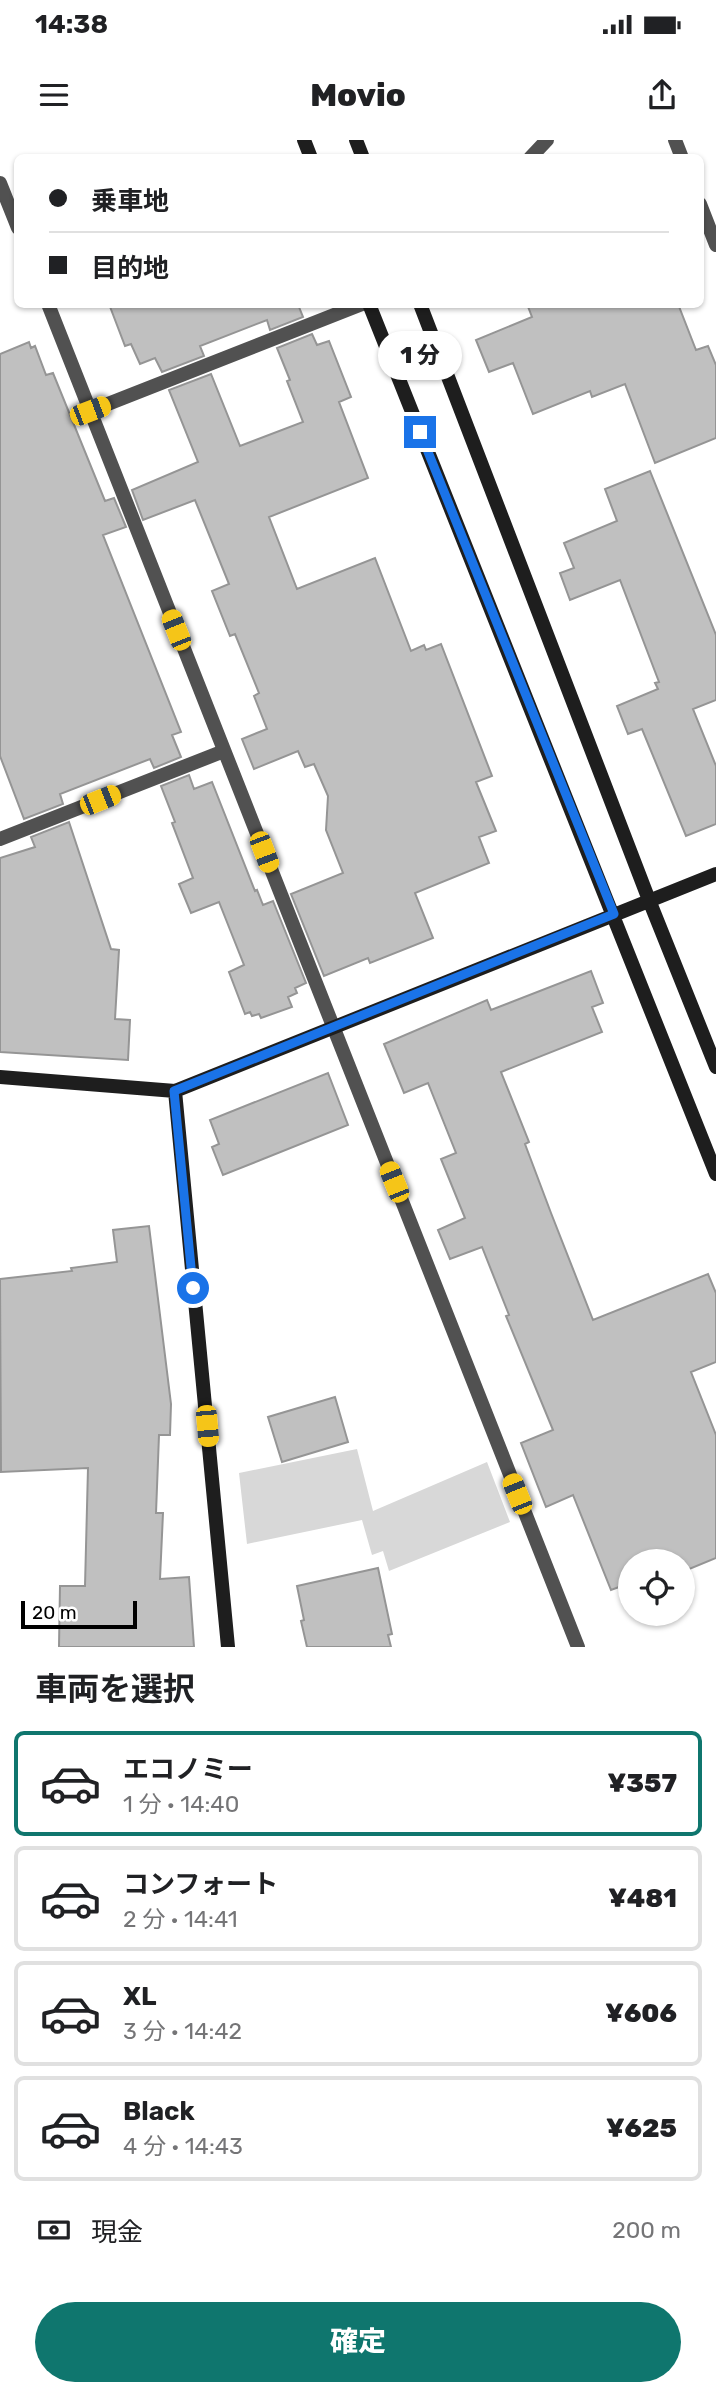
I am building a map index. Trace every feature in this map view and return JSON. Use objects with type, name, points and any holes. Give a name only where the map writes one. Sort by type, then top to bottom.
[{"type":"street","points":[[534,154],[547,140]]},
{"type":"street","points":[[0,183],[14,218]]},
{"type":"street","points":[[704,214],[716,245]]},
{"type":"street","points":[[50,308],[578,1647]]},
{"type":"street","points":[[90,411],[352,308]]},
{"type":"street","points":[[371,308],[716,1174]]},
{"type":"street","points":[[422,308],[716,1067]]},
{"type":"street","points":[[0,839],[224,751]]},
{"type":"street","points":[[0,1077],[174,1091],[716,874]]},
{"type":"street","points":[[174,1091],[228,1647]]},
{"type":"shaded area","points":[[357,1449],[373,1511],[487,1462],[510,1522],[389,1571],[383,1551],[372,1555],[362,1520],[247,1544],[239,1473]]},
{"type":"building","points":[[111,308],[299,308],[303,317],[270,330],[267,320],[200,346],[204,356],[162,372],[155,358],[140,364],[131,344],[125,346]]},
{"type":"building","points":[[529,308],[680,308],[696,350],[708,346],[716,365],[716,438],[655,463],[625,384],[592,397],[590,391],[533,414],[513,363],[489,372],[476,340],[532,317]]},
{"type":"building","points":[[312,334],[317,345],[329,341],[351,397],[339,402],[368,478],[269,517],[297,589],[375,558],[411,651],[424,645],[426,650],[441,644],[492,776],[476,782],[496,831],[479,837],[489,863],[415,893],[433,938],[370,963],[368,958],[324,976],[291,894],[343,873],[326,830],[328,796],[314,764],[305,767],[298,751],[254,769],[242,739],[267,729],[254,696],[259,693],[235,634],[230,636],[212,591],[229,584],[195,500],[143,520],[132,490],[198,462],[169,390],[211,374],[240,446],[303,422],[277,348]]},
{"type":"building","points":[[29,342],[31,348],[35,346],[46,375],[53,373],[105,501],[114,498],[126,527],[103,535],[181,732],[172,735],[181,757],[154,768],[150,759],[60,794],[63,804],[24,819],[0,756],[0,354]]},
{"type":"building","points":[[650,471],[716,635],[716,700],[693,709],[716,766],[716,824],[686,836],[642,729],[628,734],[617,706],[658,689],[655,683],[659,682],[620,580],[570,600],[560,573],[574,568],[564,543],[617,521],[605,489]]},
{"type":"building","points":[[189,775],[194,789],[212,782],[255,891],[257,890],[263,905],[273,901],[306,983],[295,988],[297,993],[288,997],[292,1007],[261,1018],[259,1014],[245,1014],[229,972],[244,965],[219,902],[191,913],[179,884],[193,878],[161,786]]},
{"type":"building","points":[[69,822],[111,949],[119,950],[115,1019],[130,1020],[128,1060],[0,1052],[0,858],[35,847],[31,837]]},
{"type":"building","points":[[591,971],[603,1003],[592,1007],[602,1032],[501,1072],[529,1142],[525,1144],[593,1320],[708,1274],[716,1293],[716,1362],[691,1372],[716,1435],[716,1558],[695,1567],[695,1549],[618,1549],[618,1587],[611,1590],[573,1495],[546,1507],[521,1443],[553,1430],[506,1316],[509,1315],[482,1247],[450,1259],[438,1230],[465,1218],[441,1159],[456,1153],[428,1083],[404,1093],[384,1044],[487,1000],[491,1010]]},
{"type":"building","points":[[328,1073],[348,1125],[223,1175],[212,1147],[219,1144],[210,1120]]},
{"type":"building","points":[[149,1226],[171,1404],[170,1435],[159,1435],[156,1513],[163,1513],[160,1579],[189,1577],[194,1647],[59,1647],[60,1586],[85,1586],[88,1468],[1,1472],[0,1279],[72,1271],[71,1268],[117,1262],[113,1230]]},
{"type":"building","points":[[335,1397],[348,1442],[282,1462],[268,1417]]},
{"type":"building","points":[[378,1568],[392,1634],[388,1635],[391,1647],[307,1647],[297,1586]]},
{"type":"route","points":[[193,1288],[174,1091],[614,914],[420,432]]}]
